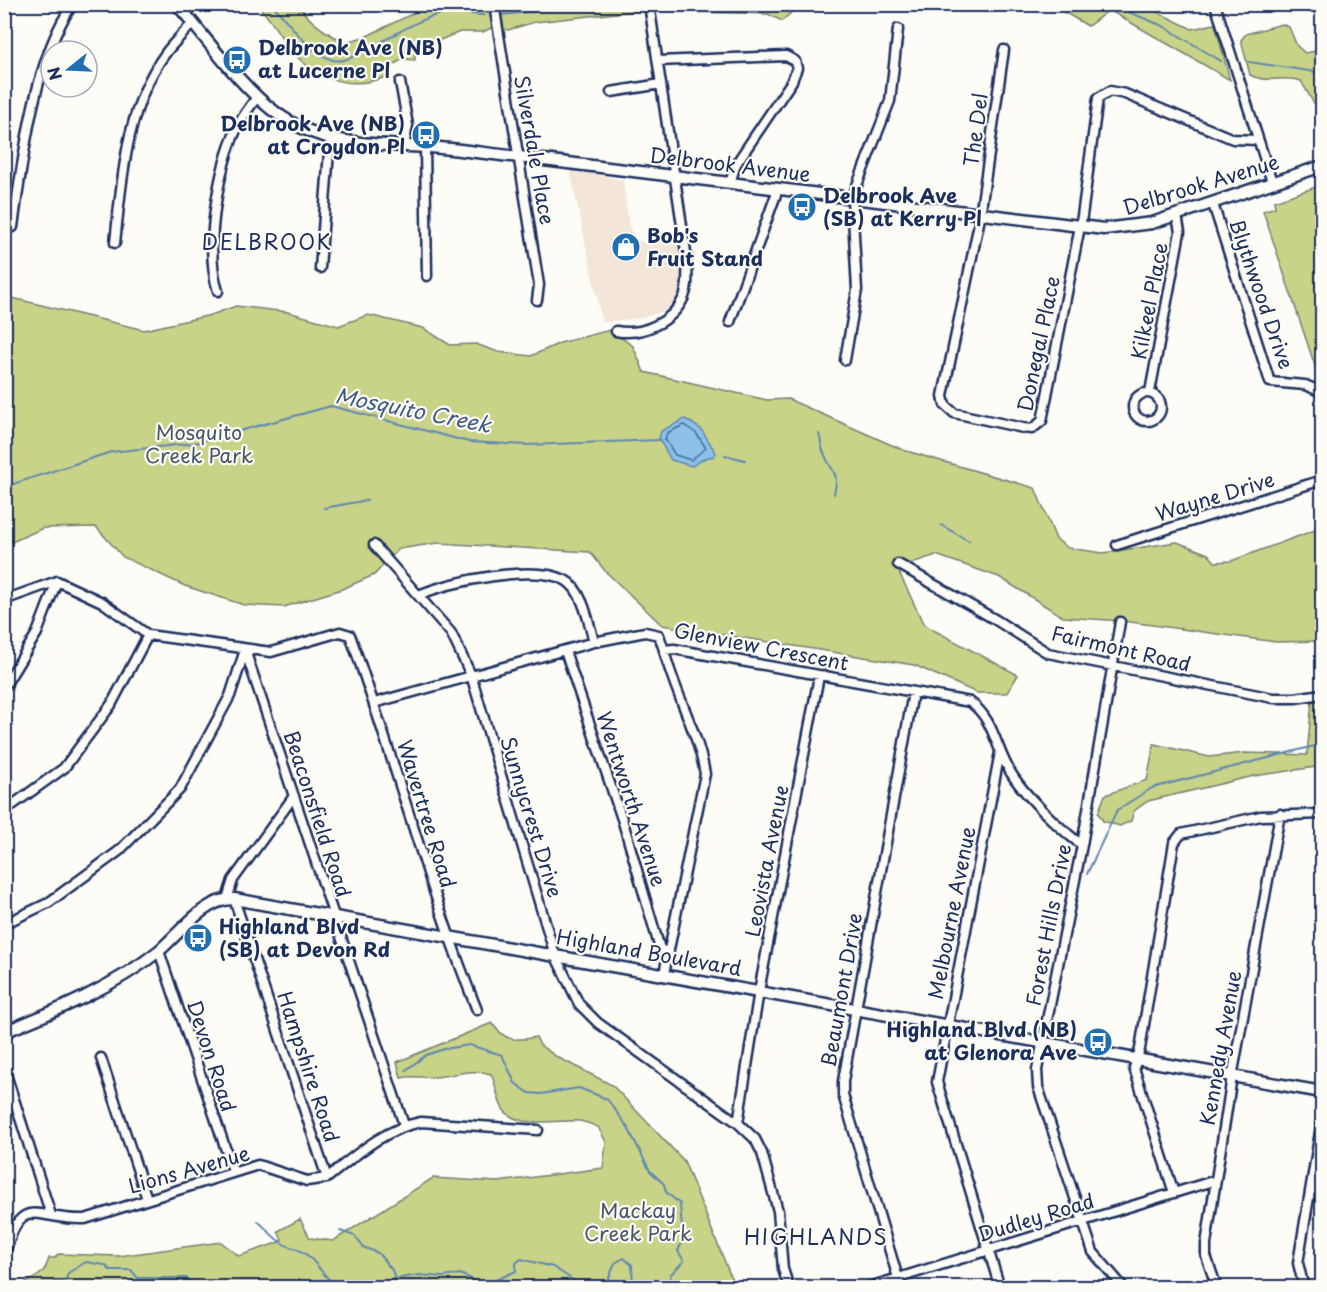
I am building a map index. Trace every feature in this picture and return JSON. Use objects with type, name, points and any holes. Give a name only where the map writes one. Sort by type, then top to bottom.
[{"type":"street","points":[[9,227],[26,136],[54,40],[73,4]]},
{"type":"street","name":"Delbrook Avenue","points":[[177,4],[257,97],[291,123],[330,139],[363,144],[425,147],[519,157],[1079,227],[1127,228],[1177,216],[1323,166]]},
{"type":"street","name":"Silverdale Place","points":[[494,4],[540,285],[537,300]]},
{"type":"street","points":[[616,331],[643,330],[657,324],[675,310],[684,298],[687,286],[687,259],[650,4]]},
{"type":"street","points":[[1215,4],[1272,182]]},
{"type":"street","points":[[115,243],[124,164],[138,110],[148,83],[165,54],[193,23]]},
{"type":"street","points":[[845,360],[857,290],[852,198],[890,101],[898,29]]},
{"type":"street","name":"The Del","points":[[981,214],[1004,50]]},
{"type":"street","points":[[658,61],[786,56],[795,61],[796,68],[792,81],[736,164],[730,183]]},
{"type":"street","points":[[400,82],[408,125],[404,146]]},
{"type":"street","points":[[611,92],[661,84]]},
{"type":"street","points":[[1079,227],[1098,98],[1105,93],[1110,91],[1125,94],[1233,139],[1257,140]]},
{"type":"street","points":[[218,291],[214,279],[213,228],[221,182],[236,129],[257,97]]},
{"type":"street","points":[[320,268],[330,139]]},
{"type":"street","points":[[425,147],[427,276]]},
{"type":"street","points":[[730,322],[778,189]]},
{"type":"street","name":"Blythwood Drive","points":[[1213,204],[1270,382],[1305,385],[1323,392]]},
{"type":"street","name":"Donegal Place","points":[[981,214],[943,396],[945,405],[954,413],[1023,428],[1032,429],[1042,421],[1079,227]]},
{"type":"street","name":"Kilkeel Place","points":[[1149,392],[1180,232],[1177,216]]},
{"type":"street","name":"Wayne Drive","points":[[1117,545],[1323,480]]},
{"type":"street","name":"Sunnycrest Drive","points":[[374,545],[451,633],[471,675],[555,955],[579,1004],[598,1023],[738,1123],[755,1139],[762,1153],[778,1211],[783,1269],[789,1287]]},
{"type":"street","name":"Fairmont Road","points":[[898,564],[996,620],[1048,653],[1273,698],[1323,694]]},
{"type":"street","points":[[419,595],[438,586],[532,572],[566,580],[578,594],[594,642]]},
{"type":"street","points":[[4,600],[57,580],[102,602],[148,635],[245,650],[230,696],[180,789],[119,851],[48,903],[4,924]]},
{"type":"street","points":[[4,687],[38,633],[57,580]]},
{"type":"street","name":"Forest Hills Drive","points":[[1120,622],[1082,845],[1043,1042],[1038,1087],[1093,1252],[1124,1287]]},
{"type":"street","name":"Wavertree Road","points":[[245,650],[271,652],[340,632],[350,634],[447,935],[477,1010]]},
{"type":"street","name":"Glenview Crescent","points":[[374,703],[594,642],[645,633],[658,635],[664,650],[674,649],[970,702],[982,711],[992,726],[1000,752],[1011,774],[1062,831],[1082,845]]},
{"type":"street","points":[[4,811],[64,768],[111,705],[148,635]]},
{"type":"street","name":"Beaconsfield Road","points":[[245,650],[404,1125]]},
{"type":"street","points":[[664,650],[670,673],[701,752],[705,774],[664,974]]},
{"type":"street","name":"Wentworth Avenue","points":[[565,651],[623,822],[660,949],[669,953]]},
{"type":"street","name":"Leovista Avenue","points":[[738,1123],[759,991],[819,676]]},
{"type":"street","name":"Beaumont Drive","points":[[902,1287],[843,1095],[854,1009],[913,693]]},
{"type":"street","name":"Melbourne Avenue","points":[[1000,752],[937,1082],[938,1092],[1000,1287]]},
{"type":"street","points":[[4,1032],[63,1008],[159,951],[208,908],[231,899],[233,880],[294,796]]},
{"type":"street","points":[[1174,1193],[1135,1077],[1174,843],[1181,834],[1280,814],[1323,814]]},
{"type":"street","name":"Kennedy Avenue","points":[[1217,1287],[1206,1256],[1206,1244],[1232,1076],[1280,814]]},
{"type":"street","name":"Highland Boulevard","points":[[231,899],[447,935],[1323,1092]]},
{"type":"street","name":"Hampshire Road","points":[[231,899],[241,919],[327,1178]]},
{"type":"street","name":"Devon Road","points":[[159,951],[232,1172]]},
{"type":"street","points":[[101,1058],[147,1199]]},
{"type":"street","points":[[4,1068],[51,1215]]},
{"type":"street","points":[[1304,1287],[1298,1263],[1323,1120]]},
{"type":"street","points":[[327,1178],[371,1144],[404,1125],[421,1122],[538,1130]]},
{"type":"street","name":"Lions Avenue","points":[[4,1257],[12,1228],[22,1218],[39,1212],[69,1220],[85,1219],[258,1165],[307,1180],[327,1178]]},
{"type":"street","name":"Dudley Road","points":[[866,1287],[1216,1180]]},
{"type":"street","points":[[1312,1188],[1323,1190]]},
{"type":"shaded area","points":[[570,170],[623,180],[629,227],[635,240],[647,243],[679,237],[687,286],[676,307],[642,318],[602,322]]},
{"type":"green space","points":[[517,4],[643,4],[644,10],[535,22],[508,30],[493,27],[483,32],[460,32],[415,50],[415,60],[403,59],[391,66],[386,77],[358,83],[332,79],[309,67],[288,46],[257,5],[298,5],[319,27],[346,42],[367,36],[426,5],[487,5],[491,11],[500,13],[506,7]]},
{"type":"green space","points":[[661,4],[799,5],[782,21],[768,14],[662,11]]},
{"type":"green space","points":[[1052,5],[1143,5],[1192,29],[1215,24],[1230,80],[1109,10],[1088,26]]},
{"type":"green space","points":[[1282,24],[1289,27],[1297,46],[1305,53],[1322,50],[1322,108],[1313,102],[1301,81],[1262,79],[1250,75],[1241,40],[1246,34]]},
{"type":"green space","points":[[1322,185],[1322,389],[1315,386],[1318,375],[1263,211],[1275,207],[1274,201]]},
{"type":"green space","name":"Mosquito Creek Park","points":[[4,296],[144,330],[211,315],[236,306],[288,312],[338,326],[368,315],[423,328],[450,345],[476,344],[498,352],[531,356],[560,343],[610,330],[633,346],[644,372],[767,400],[788,399],[903,450],[1035,488],[1056,539],[1068,548],[1103,553],[1177,542],[1208,554],[1215,562],[1231,561],[1318,529],[1322,534],[1322,641],[1276,642],[1123,621],[1063,617],[999,577],[936,555],[897,568],[924,625],[1018,675],[1007,693],[977,693],[914,665],[662,625],[606,572],[590,552],[438,543],[399,549],[374,575],[342,589],[284,607],[244,605],[185,586],[123,557],[96,527],[43,528],[5,545]]},
{"type":"green space","points":[[1322,699],[1322,766],[1254,776],[1148,801],[1134,811],[1131,821],[1120,826],[1103,821],[1098,813],[1105,795],[1147,780],[1154,744],[1209,757],[1244,753],[1307,755],[1312,701]]},
{"type":"green space","name":"Mackay Creek Park","points":[[492,1023],[501,1034],[511,1039],[536,1037],[540,1045],[557,1057],[612,1085],[684,1161],[735,1287],[18,1287],[41,1273],[49,1258],[55,1258],[58,1254],[119,1256],[221,1242],[239,1256],[282,1240],[278,1231],[300,1219],[310,1238],[333,1241],[433,1178],[498,1182],[603,1168],[606,1142],[598,1127],[580,1121],[536,1122],[515,1118],[506,1113],[501,1105],[491,1074],[469,1072],[401,1078],[397,1062]]},
{"type":"water","points":[[685,419],[701,429],[716,453],[692,466],[671,460],[659,439],[661,431]]},
{"type":"waterway","points":[[272,4],[315,51],[338,61],[356,55],[430,17],[452,12],[484,15]]},
{"type":"waterway","points":[[501,15],[603,4]]},
{"type":"waterway","points":[[1109,4],[1163,26],[1221,61]]},
{"type":"waterway","points":[[1249,62],[1322,73]]},
{"type":"waterway","name":"Mosquito Creek","points":[[4,487],[111,452],[195,443],[331,406],[469,442],[527,445],[661,440]]},
{"type":"waterway","points":[[819,434],[823,451],[834,472],[836,480],[834,494]]},
{"type":"waterway","name":"Mosquito Creek","points":[[725,455],[745,460]]},
{"type":"waterway","points":[[324,508],[368,500]]},
{"type":"waterway","points":[[941,525],[969,541]]},
{"type":"waterway","points":[[1087,874],[1117,810],[1152,788],[1322,744]]},
{"type":"waterway","points":[[406,1070],[426,1055],[469,1045],[502,1055],[515,1083],[529,1093],[541,1094],[579,1088],[607,1099],[627,1126],[650,1171],[664,1184],[666,1192],[680,1204],[683,1240],[678,1251],[684,1261],[670,1275],[672,1288]]},
{"type":"waterway","points":[[258,1221],[279,1241],[307,1255],[330,1281],[340,1288]]},
{"type":"waterway","points":[[340,1231],[355,1236],[363,1247],[378,1253],[392,1270],[395,1279]]},
{"type":"waterway","points":[[382,1288],[387,1280],[419,1275],[443,1277],[460,1274],[485,1285],[516,1271],[516,1263],[521,1259],[553,1267],[576,1282],[604,1284],[615,1263],[624,1258],[632,1265],[633,1288]]},
{"type":"waterway","points":[[48,1288],[54,1282],[66,1280],[68,1273],[86,1262],[105,1265],[110,1270],[131,1270],[138,1278],[186,1278],[200,1288]]},
{"type":"waterway","points":[[206,1288],[217,1285],[221,1288]]},
{"type":"place","name":"Delbrook Ave (NB) at Lucerne Pl","points":[[237,60]]},
{"type":"place","name":"Delbrook Ave (NB) at Croydon Pl","points":[[426,135]]},
{"type":"place","name":"Delbrook Ave (SB) at Kerry Pl","points":[[802,207]]},
{"type":"place","name":"Bob's Fruit Stand","points":[[626,247]]},
{"type":"place","name":"Highland Blvd (SB) at Devon Rd","points":[[198,938]]},
{"type":"place","name":"Highland Blvd (NB) at Glenora Ave","points":[[1098,1042]]},
{"type":"district","name":"DELBROOK","points":[[267,243]]},
{"type":"district","name":"HIGHLANDS","points":[[816,1238]]}]
